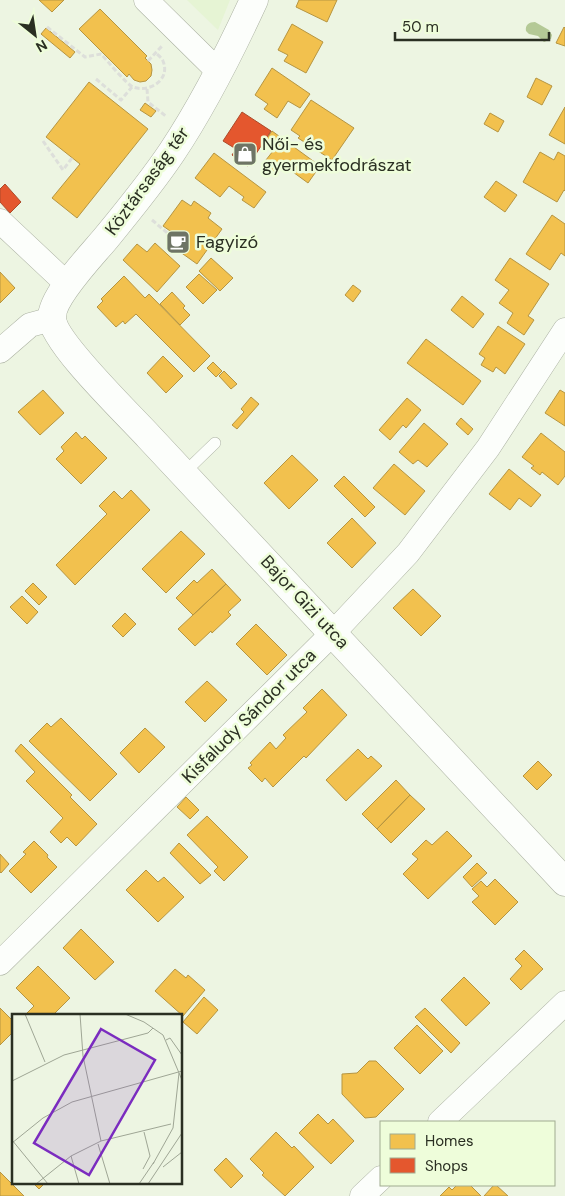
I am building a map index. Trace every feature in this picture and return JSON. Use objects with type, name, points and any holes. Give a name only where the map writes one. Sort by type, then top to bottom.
[{"type":"street","points":[[146,0],[219,72]]},
{"type":"street","name":"Köztársaság tér","points":[[52,319],[55,304],[67,284],[133,206],[173,152],[219,72],[254,0]]},
{"type":"street","points":[[0,221],[67,284]]},
{"type":"street","points":[[0,351],[30,325],[52,319]]},
{"type":"street","name":"Bajor Gizi utca","points":[[52,319],[59,336],[73,354],[565,882]]},
{"type":"street","name":"Kisfaludy Sándor utca","points":[[0,963],[334,632],[408,553],[488,448],[565,330]]},
{"type":"street","points":[[441,1121],[565,1003]]},
{"type":"street","points":[[362,1196],[380,1179]]},
{"type":"lane","points":[[184,473],[215,443]]},
{"type":"path","points":[[47,27],[85,57],[101,54],[132,87],[147,89],[155,86],[162,78],[164,70],[163,61],[156,52]]},
{"type":"path","points":[[148,61],[162,46]]},
{"type":"path","points":[[96,79],[121,100],[132,87]]},
{"type":"path","points":[[147,89],[148,102],[169,118]]},
{"type":"path","points":[[43,142],[63,170],[72,158]]},
{"type":"path","points":[[133,206],[178,242]]},
{"type":"shaded area","points":[[187,0],[230,0],[218,30]]},
{"type":"shaded area","points":[[535,22],[549,30],[552,35],[551,39],[544,42],[538,36],[529,34],[526,31],[528,24]]},
{"type":"building: Homes","points":[[39,0],[64,0],[52,12]]},
{"type":"building: Homes","points":[[299,0],[337,0],[327,22],[296,7]]},
{"type":"building: Homes","points":[[100,9],[147,56],[145,58],[151,64],[152,70],[151,76],[146,81],[134,80],[129,74],[127,77],[79,29]]},
{"type":"building: Homes","points":[[292,24],[323,42],[306,73],[284,61],[288,55],[278,50]]},
{"type":"building: Homes","points":[[46,28],[75,52],[70,58],[41,34]]},
{"type":"building: Homes","points":[[565,28],[565,46],[556,43]]},
{"type":"building: Homes","points":[[272,68],[310,94],[300,108],[288,101],[277,118],[264,109],[268,104],[255,95]]},
{"type":"building: Homes","points":[[536,78],[552,86],[542,105],[527,97]]},
{"type":"building: Homes","points":[[89,82],[148,129],[77,218],[52,198],[80,164],[46,137]]},
{"type":"building: Homes","points":[[311,100],[354,128],[332,160],[298,138],[300,136],[291,130]]},
{"type":"building: Homes","points":[[145,103],[156,111],[151,117],[140,110]]},
{"type":"building: Homes","points":[[565,107],[565,144],[549,135]]},
{"type":"building: Homes","points":[[490,113],[504,121],[498,132],[484,124]]},
{"type":"building: Homes","points":[[272,131],[320,166],[308,183],[282,164],[275,174],[262,165],[273,151],[263,144]]},
{"type":"building: Homes","points":[[540,152],[554,160],[558,152],[565,156],[565,191],[557,202],[523,182]]},
{"type":"building: Homes","points":[[214,153],[266,192],[254,208],[242,200],[244,197],[229,186],[220,197],[195,178]]},
{"type":"building: Homes","points":[[496,181],[517,195],[505,212],[484,197]]},
{"type":"building: Homes","points":[[182,200],[191,206],[194,201],[211,213],[208,218],[222,229],[197,264],[176,249],[183,240],[163,226]]},
{"type":"building: Homes","points":[[552,215],[565,224],[565,256],[561,253],[550,270],[526,254]]},
{"type":"building: Homes","points":[[155,243],[180,266],[157,292],[123,260],[137,244],[147,252]]},
{"type":"building: Homes","points":[[211,258],[233,278],[220,291],[199,271]]},
{"type":"building: Homes","points":[[510,258],[549,284],[528,316],[534,320],[524,335],[507,323],[513,313],[499,303],[509,290],[495,280]]},
{"type":"building: Homes","points":[[0,272],[15,288],[0,303]]},
{"type":"building: Homes","points":[[199,274],[217,290],[203,304],[186,287]]},
{"type":"building: Homes","points":[[124,276],[145,298],[149,294],[210,356],[194,372],[136,314],[125,324],[123,321],[116,327],[97,307],[103,301],[101,299]]},
{"type":"building: Homes","points":[[353,285],[361,291],[353,302],[345,295]]},
{"type":"building: Homes","points":[[172,292],[185,306],[183,308],[190,315],[180,325],[160,304]]},
{"type":"building: Homes","points":[[462,296],[484,314],[473,328],[451,310]]},
{"type":"building: Homes","points":[[498,326],[525,344],[505,374],[496,367],[493,372],[481,365],[485,358],[479,354]]},
{"type":"building: Homes","points":[[426,339],[481,381],[463,405],[407,363]]},
{"type":"building: Homes","points":[[163,356],[183,376],[166,393],[147,373]]},
{"type":"building: Homes","points":[[213,362],[222,371],[216,377],[207,368]]},
{"type":"building: Homes","points":[[224,371],[237,384],[231,389],[219,376]]},
{"type":"building: Homes","points":[[43,390],[64,413],[40,435],[18,412]]},
{"type":"building: Homes","points":[[560,390],[565,393],[565,426],[545,413]]},
{"type":"building: Homes","points":[[251,397],[259,404],[237,429],[232,425],[244,412],[241,409]]},
{"type":"building: Homes","points":[[407,398],[421,410],[406,428],[403,425],[390,440],[379,430]]},
{"type":"building: Homes","points":[[461,418],[473,429],[468,435],[456,424]]},
{"type":"building: Homes","points":[[424,423],[448,444],[427,467],[418,460],[413,464],[399,452]]},
{"type":"building: Homes","points":[[76,432],[82,439],[85,436],[107,458],[81,484],[56,459],[64,451],[61,447]]},
{"type":"building: Homes","points":[[541,433],[565,452],[565,476],[558,485],[542,472],[540,475],[531,468],[534,466],[522,457]]},
{"type":"building: Homes","points":[[292,455],[318,480],[289,509],[264,483]]},
{"type":"building: Homes","points":[[394,464],[425,491],[405,515],[373,488]]},
{"type":"building: Homes","points":[[509,469],[541,495],[531,507],[519,498],[510,510],[489,494]]},
{"type":"building: Homes","points":[[344,476],[375,507],[365,517],[334,486]]},
{"type":"building: Homes","points":[[131,490],[150,510],[75,585],[56,565],[107,514],[99,506],[114,491],[122,499]]},
{"type":"building: Homes","points":[[352,518],[376,543],[352,568],[327,543]]},
{"type":"building: Homes","points":[[181,531],[205,554],[166,593],[142,569]]},
{"type":"building: Homes","points":[[212,569],[226,584],[193,615],[176,598],[194,580],[197,583]]},
{"type":"building: Homes","points":[[33,583],[47,597],[39,605],[25,591]]},
{"type":"building: Homes","points":[[226,584],[241,600],[228,612],[231,615],[195,646],[178,629]]},
{"type":"building: Homes","points":[[413,589],[441,616],[421,636],[393,608]]},
{"type":"building: Homes","points":[[22,596],[38,612],[27,624],[10,607]]},
{"type":"building: Homes","points":[[125,613],[136,624],[123,637],[112,626]]},
{"type":"building: Homes","points":[[256,624],[287,655],[267,675],[236,644]]},
{"type":"building: Homes","points":[[207,681],[227,700],[205,722],[185,702]]},
{"type":"building: Homes","points":[[322,689],[347,715],[306,758],[304,756],[273,787],[265,778],[262,782],[248,768],[252,765],[250,763],[270,742],[276,749],[286,738],[283,735],[307,712],[303,708]]},
{"type":"building: Homes","points":[[61,718],[117,774],[90,801],[29,741],[47,723],[51,727]]},
{"type":"building: Homes","points":[[145,728],[165,747],[139,773],[120,753]]},
{"type":"building: Homes","points":[[21,744],[72,795],[70,797],[97,824],[76,846],[67,837],[61,843],[50,832],[63,818],[26,781],[35,772],[15,751]]},
{"type":"building: Homes","points":[[358,749],[368,759],[371,756],[382,766],[346,801],[326,780]]},
{"type":"building: Homes","points":[[538,761],[552,775],[537,790],[523,776]]},
{"type":"building: Homes","points":[[396,780],[410,795],[377,829],[362,814]]},
{"type":"building: Homes","points":[[410,795],[425,809],[391,843],[377,829]]},
{"type":"building: Homes","points":[[186,797],[199,810],[190,819],[177,807]]},
{"type":"building: Homes","points":[[207,816],[248,857],[224,881],[214,871],[218,867],[187,835]]},
{"type":"building: Homes","points":[[447,831],[472,856],[428,899],[403,874],[418,859],[412,854],[426,840],[432,845]]},
{"type":"building: Homes","points":[[34,841],[57,867],[31,893],[9,871],[26,854],[23,852]]},
{"type":"building: Homes","points":[[179,843],[211,875],[200,884],[170,853]]},
{"type":"building: Homes","points":[[0,854],[9,864],[1,873],[0,872]]},
{"type":"building: Homes","points":[[477,863],[487,873],[472,887],[463,877]]},
{"type":"building: Homes","points":[[146,870],[158,882],[164,877],[184,897],[158,922],[126,890]]},
{"type":"building: Homes","points":[[495,879],[518,902],[495,925],[472,902],[479,896],[472,889],[481,881],[487,887]]},
{"type":"building: Homes","points":[[81,929],[114,962],[95,980],[63,948]]},
{"type":"building: Homes","points":[[524,950],[543,969],[521,990],[510,979],[522,966],[515,959]]},
{"type":"building: Homes","points":[[38,966],[70,998],[54,1014],[28,1014],[34,1006],[16,988]]},
{"type":"building: Homes","points":[[175,969],[186,978],[188,975],[205,990],[183,1016],[155,991]]},
{"type":"building: Homes","points":[[464,977],[490,1003],[466,1026],[441,1000]]},
{"type":"building: Homes","points":[[204,997],[218,1010],[197,1034],[183,1022]]},
{"type":"building: Homes","points":[[0,1008],[12,1020],[12,1033],[0,1045]]},
{"type":"building: Homes","points":[[425,1008],[460,1043],[451,1053],[415,1017]]},
{"type":"building: Homes","points":[[417,1025],[443,1051],[420,1074],[394,1048]]},
{"type":"building: Homes","points":[[369,1061],[376,1061],[404,1089],[376,1117],[365,1118],[342,1094],[342,1074],[357,1073]]},
{"type":"building: Homes","points":[[318,1114],[328,1124],[333,1119],[354,1141],[331,1164],[299,1133]]},
{"type":"building: Homes","points":[[276,1132],[292,1148],[294,1146],[314,1167],[285,1196],[262,1175],[264,1173],[250,1159]]},
{"type":"building: Homes","points":[[226,1158],[243,1176],[231,1188],[214,1170]]},
{"type":"building: Homes","points":[[0,1172],[24,1196],[0,1196]]},
{"type":"building: Homes","points":[[34,1184],[44,1184],[39,1189]]},
{"type":"building: Homes","points":[[456,1186],[471,1186],[481,1196],[440,1196],[449,1187],[452,1190]]},
{"type":"building: Homes","points":[[493,1186],[497,1186],[508,1196],[484,1196]]},
{"type":"building: Shops","points":[[242,112],[271,131],[248,166],[232,155],[236,149],[223,141]]},
{"type":"building: Shops","points":[[5,184],[21,202],[10,213],[0,202],[0,189]]},
{"type":"place","name":"Női- és gyermekfodrászat","points":[[245,154]]},
{"type":"place","name":"Fagyizó","points":[[178,242]]}]
